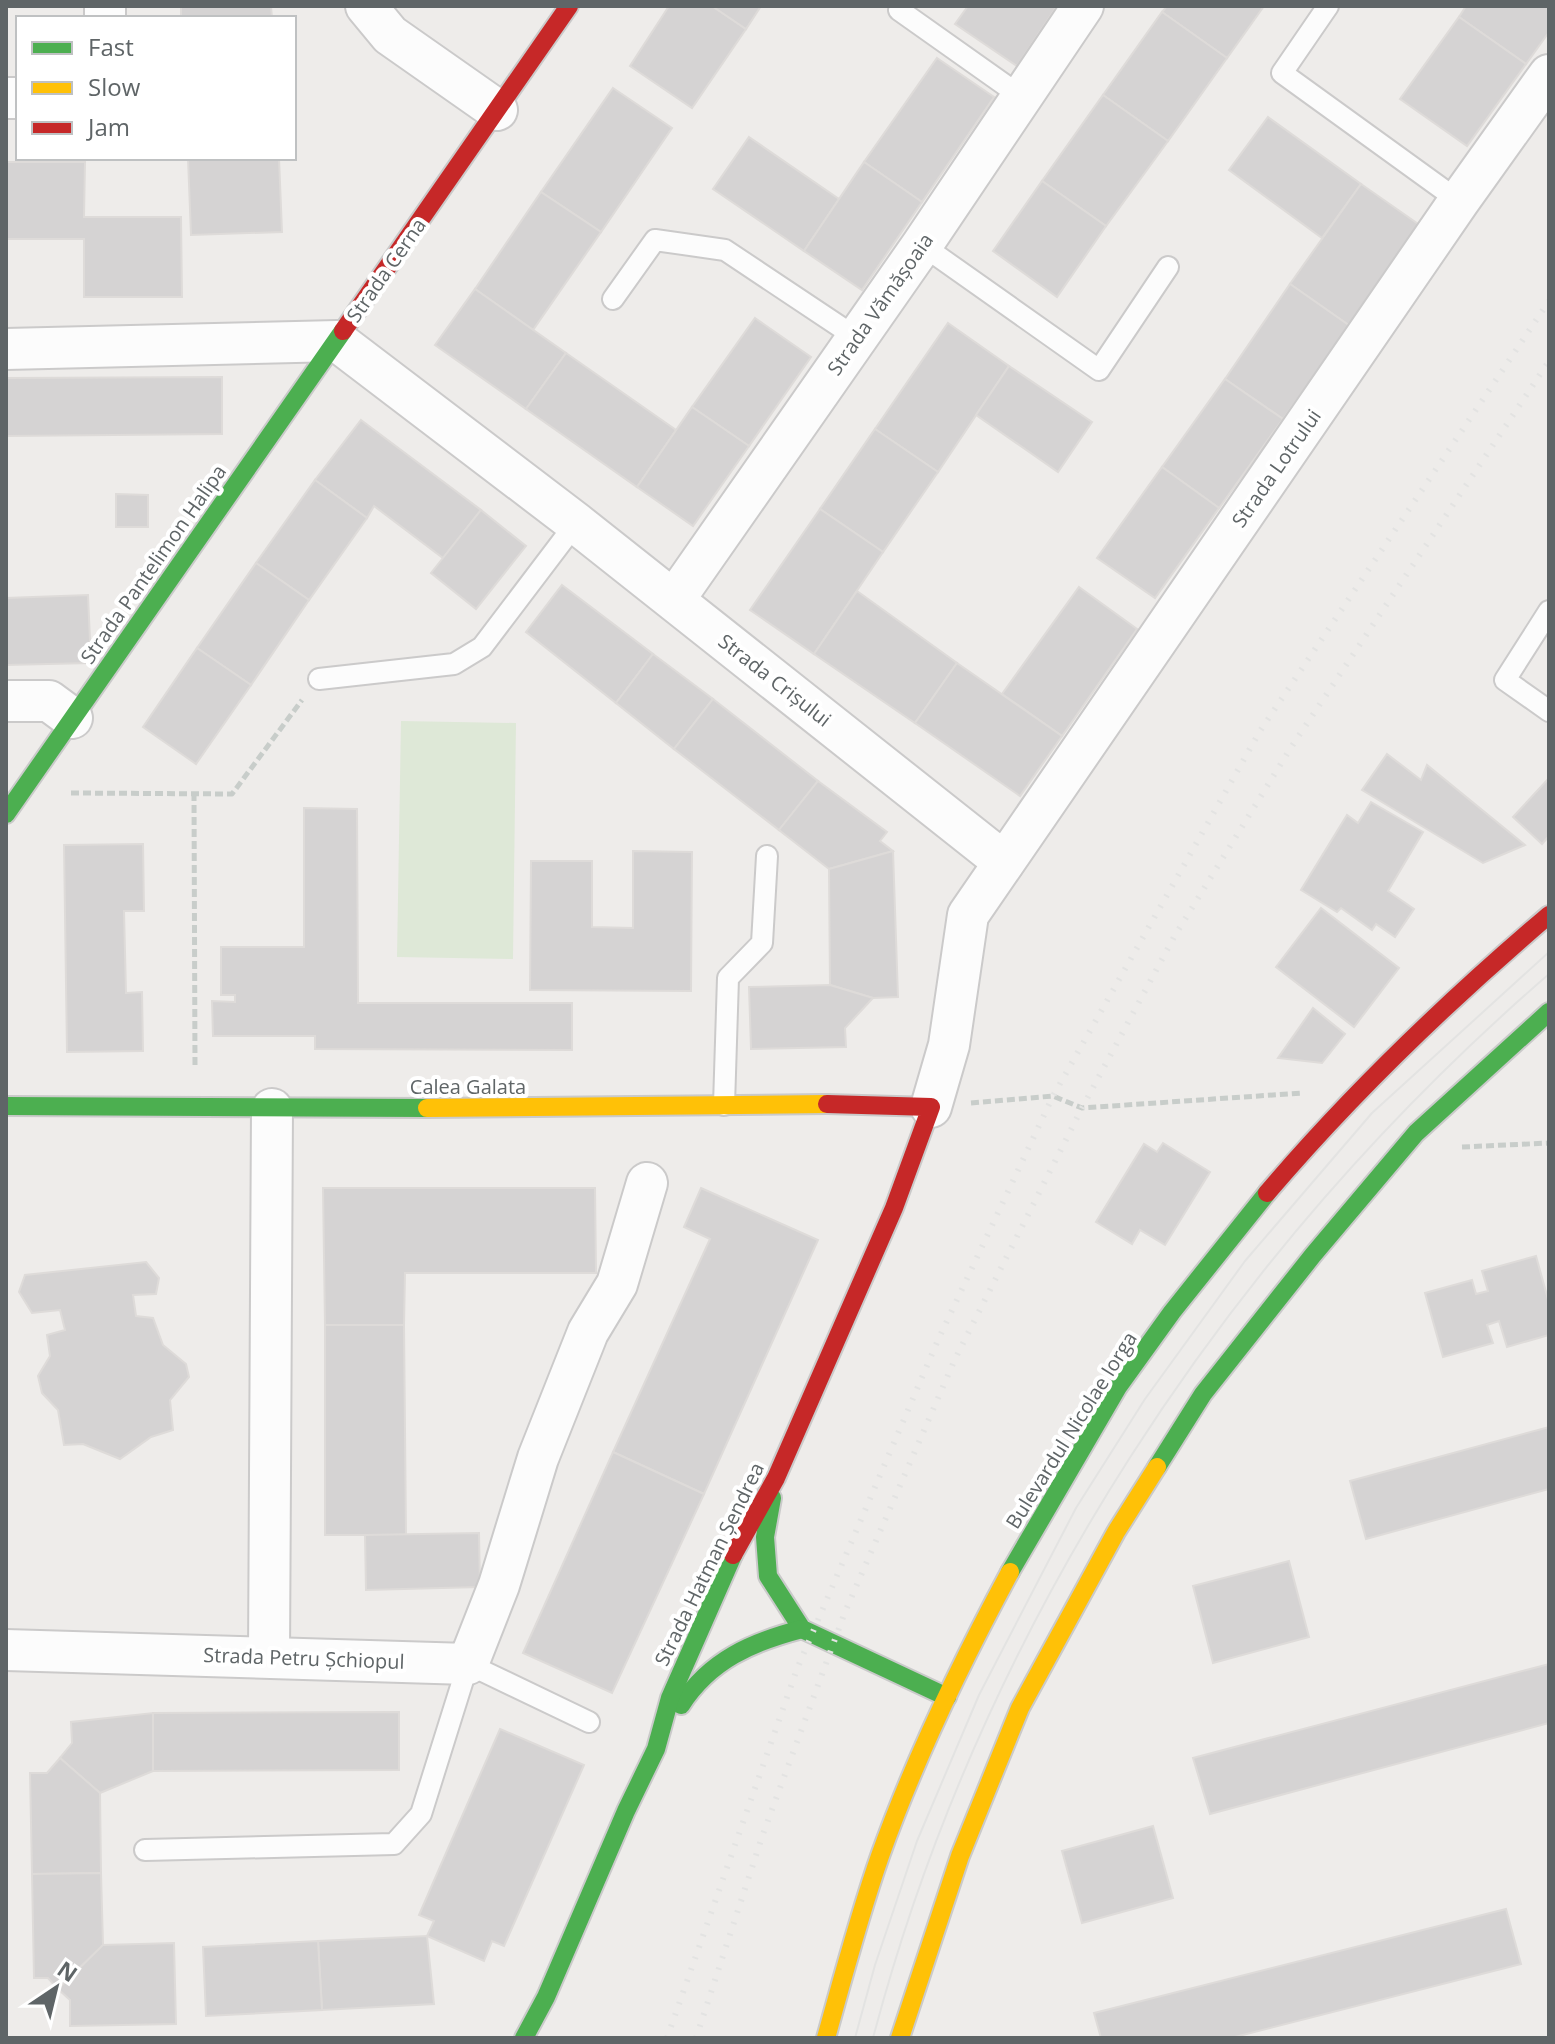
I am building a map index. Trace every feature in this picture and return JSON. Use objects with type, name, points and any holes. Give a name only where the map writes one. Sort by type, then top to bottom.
[{"type":"street","points":[[366,6],[390,35],[497,110]]},
{"type":"street","name":"Strada Cerna","points":[[6,349],[337,341],[569,6]]},
{"type":"street","name":"Strada Vămășoaia","points":[[674,600],[922,245],[1083,6]]},
{"type":"street","name":"Strada Lotrului","points":[[1004,862],[1549,75]]},
{"type":"street","name":"Strada Crișului","points":[[337,341],[576,523],[1004,862]]},
{"type":"street","name":"Strada Pantelimon Halipa","points":[[6,814],[337,341]]},
{"type":"street","points":[[6,701],[49,701],[72,718]]},
{"type":"street","points":[[931,1107],[949,1045],[968,915],[1004,862]]},
{"type":"street","name":"Bulevardul Nicolae Iorga","points":[[826,2038],[851,1945],[890,1831],[947,1697],[998,1592],[1124,1378],[1226,1242],[1347,1101],[1430,1019],[1549,915]]},
{"type":"street","points":[[900,2038],[960,1856],[1020,1708],[1116,1532],[1203,1394],[1313,1255],[1416,1133],[1549,1012]]},
{"type":"street","name":"Calea Galata","points":[[6,1106],[272,1109],[828,1104],[931,1107]]},
{"type":"street","name":"Strada Hatman Șendrea","points":[[524,2038],[546,1997],[656,1749],[670,1698],[733,1555],[776,1478],[894,1208],[931,1107]]},
{"type":"street","points":[[269,1657],[272,1109]]},
{"type":"street","points":[[468,1664],[499,1585],[538,1458],[588,1332],[617,1284],[647,1183]]},
{"type":"street","points":[[776,1478],[765,1537],[768,1576],[802,1629],[947,1697]]},
{"type":"street","points":[[656,1749],[689,1689],[715,1663],[743,1647],[802,1629]]},
{"type":"street","name":"Strada Petru Șchiopul","points":[[6,1650],[468,1664]]},
{"type":"lane","points":[[1328,6],[1282,73],[1459,201]]},
{"type":"lane","points":[[899,10],[1022,97]]},
{"type":"lane","points":[[613,299],[655,240],[725,250],[857,338]]},
{"type":"lane","points":[[922,245],[1099,370],[1168,267]]},
{"type":"lane","points":[[319,679],[454,664],[482,647],[576,523]]},
{"type":"lane","points":[[1549,611],[1505,680],[1549,711]]},
{"type":"lane","points":[[724,1105],[728,978],[762,943],[767,856]]},
{"type":"lane","points":[[145,1850],[394,1844],[421,1814],[468,1664]]},
{"type":"lane","name":"Strada Petru Șchiopul","points":[[468,1664],[589,1722]]},
{"type":"path","points":[[22,793],[232,794],[319,679]]},
{"type":"path","points":[[194,793],[195,1107]]},
{"type":"path","points":[[931,1107],[1053,1096],[1082,1108],[1311,1093]]},
{"type":"path","points":[[1453,1147],[1549,1143]]},
{"type":"green space","points":[[401,721],[516,723],[513,959],[397,957]]},
{"type":"building","points":[[181,6],[271,6],[272,16],[181,16]]},
{"type":"building","points":[[669,6],[712,6],[746,29],[692,108],[630,66]]},
{"type":"building","points":[[712,6],[761,6],[746,29]]},
{"type":"building","points":[[968,6],[1057,6],[1017,66],[955,24]]},
{"type":"building","points":[[1167,6],[1264,6],[1227,58],[1162,12]]},
{"type":"building","points":[[1466,6],[1549,6],[1549,32],[1526,64],[1459,17]]},
{"type":"building","points":[[1162,12],[1227,58],[1168,141],[1103,95]]},
{"type":"building","points":[[1459,17],[1526,64],[1467,146],[1400,99]]},
{"type":"building","points":[[937,58],[994,97],[922,202],[864,162]]},
{"type":"building","points":[[613,88],[672,128],[601,232],[541,192]]},
{"type":"building","points":[[1103,95],[1168,141],[1106,226],[1042,181]]},
{"type":"building","points":[[1268,117],[1361,184],[1322,238],[1229,170]]},
{"type":"building","points":[[749,137],[839,199],[804,251],[713,189]]},
{"type":"building","points":[[188,160],[279,160],[282,232],[191,235]]},
{"type":"building","points":[[6,162],[85,162],[84,217],[181,217],[182,297],[84,297],[84,239],[6,239]]},
{"type":"building","points":[[864,162],[922,202],[862,290],[804,251]]},
{"type":"building","points":[[1042,181],[1106,226],[1057,297],[993,251]]},
{"type":"building","points":[[1361,184],[1421,226],[1350,326],[1290,284]]},
{"type":"building","points":[[541,192],[601,232],[533,330],[475,289]]},
{"type":"building","points":[[1290,284],[1350,326],[1283,419],[1225,379]]},
{"type":"building","points":[[475,289],[566,353],[526,409],[435,345]]},
{"type":"building","points":[[755,318],[811,357],[749,446],[692,407]]},
{"type":"building","points":[[948,323],[1009,366],[938,472],[875,429]]},
{"type":"building","points":[[566,353],[676,430],[637,487],[526,409]]},
{"type":"building","points":[[1009,366],[1092,422],[1058,472],[976,415]]},
{"type":"building","points":[[222,377],[222,434],[6,436],[6,378]]},
{"type":"building","points":[[1225,379],[1283,419],[1219,508],[1162,467]]},
{"type":"building","points":[[692,407],[749,446],[693,526],[637,487]]},
{"type":"building","points":[[361,420],[481,510],[443,558],[374,506],[367,518],[315,480]]},
{"type":"building","points":[[875,429],[938,472],[883,552],[820,509]]},
{"type":"building","points":[[1162,467],[1219,508],[1155,598],[1097,558]]},
{"type":"building","points":[[315,480],[367,518],[309,600],[256,563]]},
{"type":"building","points":[[116,494],[148,495],[148,527],[116,527]]},
{"type":"building","points":[[820,509],[883,552],[814,654],[750,610]]},
{"type":"building","points":[[481,510],[526,546],[476,609],[431,573]]},
{"type":"building","points":[[256,563],[309,600],[251,685],[197,648]]},
{"type":"building","points":[[562,585],[653,654],[616,703],[526,632]]},
{"type":"building","points":[[1079,587],[1137,629],[1062,736],[1002,694]]},
{"type":"building","points":[[857,591],[957,663],[915,723],[814,654]]},
{"type":"building","points":[[88,595],[91,663],[6,665],[6,598]]},
{"type":"building","points":[[197,648],[251,685],[196,764],[143,727]]},
{"type":"building","points":[[653,654],[713,699],[674,749],[616,703]]},
{"type":"building","points":[[957,663],[1062,736],[1020,796],[915,723]]},
{"type":"building","points":[[713,699],[818,781],[779,830],[674,749]]},
{"type":"building","points":[[1387,754],[1421,780],[1427,765],[1525,845],[1483,863],[1362,790]]},
{"type":"building","points":[[1549,778],[1549,836],[1542,844],[1513,817]]},
{"type":"building","points":[[818,781],[887,832],[880,841],[893,851],[829,869],[779,830]]},
{"type":"building","points":[[1371,802],[1423,832],[1388,891],[1414,909],[1395,937],[1376,924],[1372,930],[1341,908],[1337,912],[1301,890],[1347,815],[1358,823]]},
{"type":"building","points":[[304,808],[357,809],[358,1003],[572,1003],[572,1050],[315,1049],[315,1036],[213,1036],[212,1001],[235,1002],[235,995],[221,995],[221,947],[304,947]]},
{"type":"building","points":[[143,844],[144,911],[124,911],[126,993],[142,992],[143,1051],[67,1052],[64,845]]},
{"type":"building","points":[[633,851],[692,852],[691,991],[530,990],[531,861],[592,861],[592,927],[633,928]]},
{"type":"building","points":[[893,851],[898,997],[873,998],[830,985],[829,869]]},
{"type":"building","points":[[1321,908],[1399,968],[1354,1027],[1276,967]]},
{"type":"building","points":[[830,985],[873,998],[845,1028],[846,1047],[751,1049],[749,987]]},
{"type":"building","points":[[1313,1008],[1345,1034],[1322,1063],[1278,1058]]},
{"type":"building","points":[[1163,1143],[1210,1172],[1165,1245],[1140,1230],[1132,1244],[1096,1222],[1144,1144],[1157,1152]]},
{"type":"building","points":[[323,1188],[595,1188],[596,1273],[405,1273],[404,1325],[325,1325]]},
{"type":"building","points":[[701,1188],[818,1240],[704,1494],[613,1452],[710,1239],[684,1227]]},
{"type":"building","points":[[1536,1256],[1549,1303],[1549,1335],[1507,1347],[1499,1321],[1487,1325],[1493,1343],[1443,1357],[1425,1293],[1472,1280],[1476,1294],[1488,1291],[1482,1271]]},
{"type":"building","points":[[146,1262],[159,1278],[156,1294],[133,1295],[136,1316],[153,1318],[163,1345],[186,1364],[189,1377],[170,1400],[173,1430],[151,1437],[120,1459],[83,1444],[64,1445],[58,1410],[42,1393],[38,1376],[50,1356],[47,1335],[65,1330],[60,1310],[32,1313],[19,1292],[25,1275]]},
{"type":"building","points":[[325,1325],[404,1325],[406,1535],[325,1535]]},
{"type":"building","points":[[1549,1427],[1549,1489],[1366,1539],[1350,1481]]},
{"type":"building","points":[[613,1452],[704,1494],[612,1693],[523,1653]]},
{"type":"building","points":[[479,1533],[480,1587],[366,1590],[365,1535]]},
{"type":"building","points":[[1289,1561],[1309,1637],[1213,1663],[1193,1586]]},
{"type":"building","points":[[1549,1664],[1549,1723],[1210,1814],[1193,1758]]},
{"type":"building","points":[[399,1712],[399,1770],[153,1771],[153,1713]]},
{"type":"building","points":[[153,1713],[153,1771],[100,1793],[60,1758],[72,1743],[71,1722]]},
{"type":"building","points":[[500,1729],[584,1765],[504,1946],[492,1941],[484,1961],[427,1936],[434,1921],[419,1915]]},
{"type":"building","points":[[60,1758],[100,1793],[101,1873],[32,1874],[30,1773],[47,1773]]},
{"type":"building","points":[[1153,1826],[1173,1898],[1082,1923],[1062,1851]]},
{"type":"building","points":[[101,1873],[103,1945],[58,1989],[48,1978],[34,1978],[32,1874]]},
{"type":"building","points":[[1506,1909],[1521,1964],[1231,2038],[1101,2038],[1094,2013]]},
{"type":"building","points":[[427,1936],[434,2004],[322,2010],[318,1941]]},
{"type":"building","points":[[318,1941],[322,2010],[206,2016],[203,1947]]},
{"type":"building","points":[[174,1943],[176,2024],[70,2026],[70,2000],[58,1989],[103,1945]]},
{"type":"tram line","points":[[855,2038],[875,1965],[917,1841],[979,1695],[1076,1508],[1145,1399],[1245,1261],[1372,1113],[1549,952]]},
{"type":"tram line","points":[[873,2038],[920,1885],[979,1737],[1050,1593],[1131,1456],[1222,1324],[1323,1200],[1432,1083],[1549,974]]},
{"type":"railway","points":[[667,2038],[797,1669],[938,1340],[1053,1096],[1260,731],[1549,301]]},
{"type":"railway","points":[[696,2038],[763,1834],[845,1612],[955,1359],[1082,1108],[1174,937],[1290,749],[1549,361]]},
{"type":"traffic: fast","points":[[6,814],[343,331]]},
{"type":"traffic: fast","points":[[1157,1467],[1203,1394],[1313,1255],[1416,1133],[1549,1012]]},
{"type":"traffic: fast","points":[[6,1106],[427,1108]]},
{"type":"traffic: fast","points":[[1010,1572],[1118,1387],[1172,1312],[1267,1193]]},
{"type":"traffic: fast","points":[[772,1498],[765,1537],[768,1576],[802,1629],[947,1697]]},
{"type":"traffic: fast","points":[[524,2038],[546,1997],[656,1749],[670,1698],[733,1555]]},
{"type":"traffic: fast","points":[[681,1705],[705,1676],[734,1655],[766,1640],[802,1629]]},
{"type":"traffic: slow","points":[[427,1108],[827,1104]]},
{"type":"traffic: slow","points":[[900,2038],[960,1856],[1020,1708],[1116,1532],[1157,1467]]},
{"type":"traffic: slow","points":[[826,2038],[865,1901],[908,1783],[940,1711],[1010,1572]]},
{"type":"traffic: jam","points":[[343,331],[569,6]]},
{"type":"traffic: jam","points":[[1267,1193],[1402,1048],[1549,915]]},
{"type":"traffic: jam","points":[[733,1555],[776,1478],[894,1208],[931,1107],[827,1104]]}]
